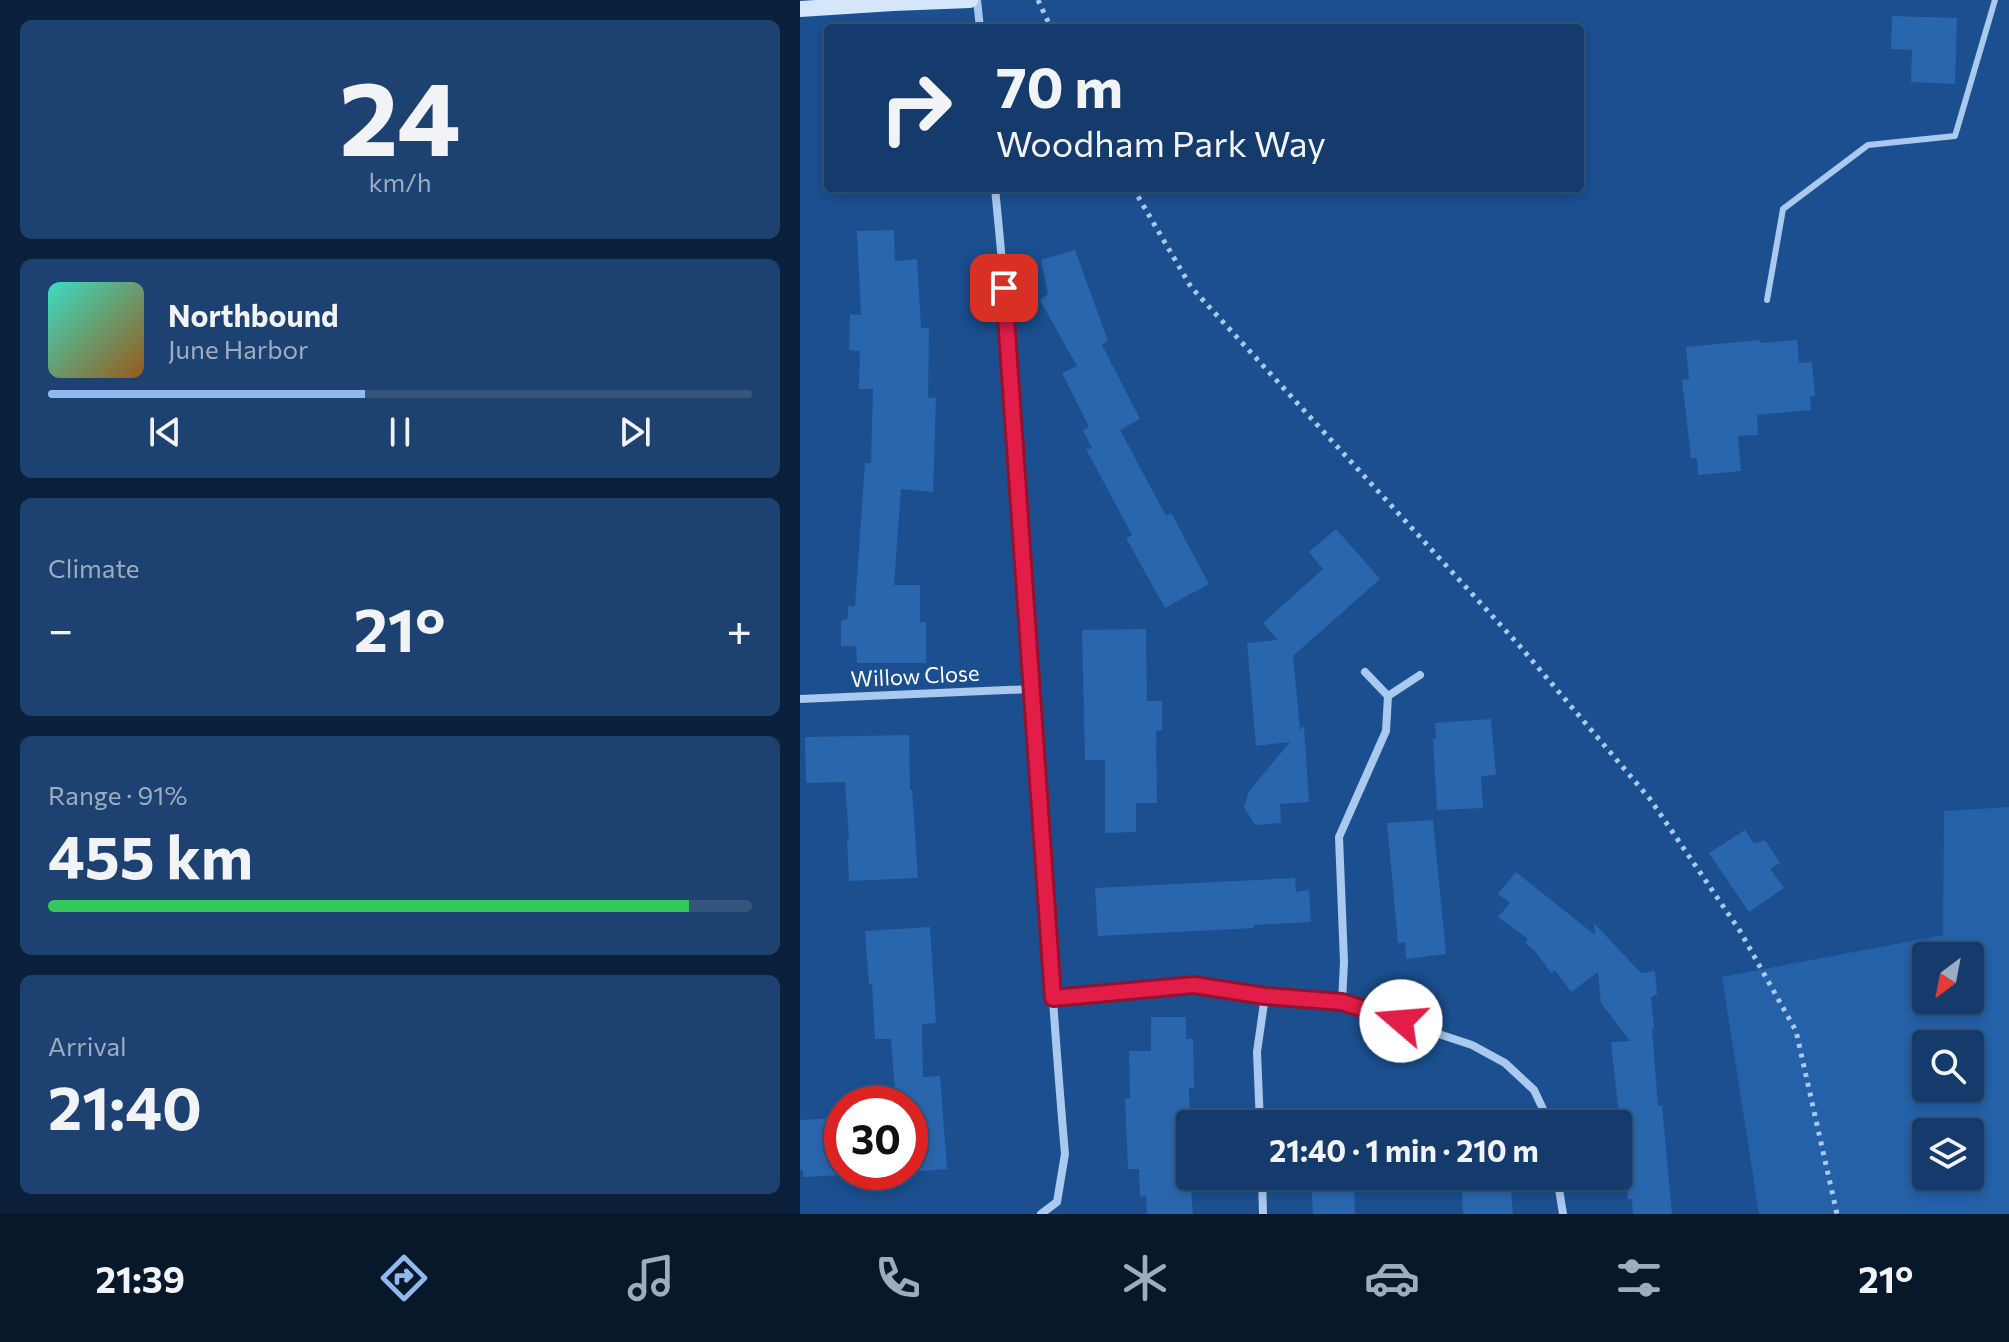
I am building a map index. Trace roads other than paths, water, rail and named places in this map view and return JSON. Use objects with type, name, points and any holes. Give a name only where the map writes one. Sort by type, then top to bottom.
[{"type":"main road","points":[[800,9],[893,1],[970,0]]},
{"type":"street","points":[[977,0],[980,24]]},
{"type":"street","points":[[995,192],[1065,1154],[1057,1202],[1041,1214]]},
{"type":"street","points":[[1342,1002],[1344,962],[1339,837],[1386,731],[1388,696],[1365,672]]},
{"type":"street","points":[[1388,696],[1420,675]]},
{"type":"street","name":"Willow Close","points":[[800,699],[1032,689]]},
{"type":"street","points":[[1053,998],[1194,985],[1265,996],[1342,1002],[1472,1045],[1505,1063],[1534,1090],[1543,1110]]},
{"type":"street","points":[[1259,1110],[1257,1052],[1265,996]]},
{"type":"street","points":[[1262,1190],[1263,1214]]},
{"type":"street","points":[[1559,1190],[1563,1214]]},
{"type":"lane","points":[[1767,300],[1783,209],[1868,145],[1955,136],[1995,0]]}]
